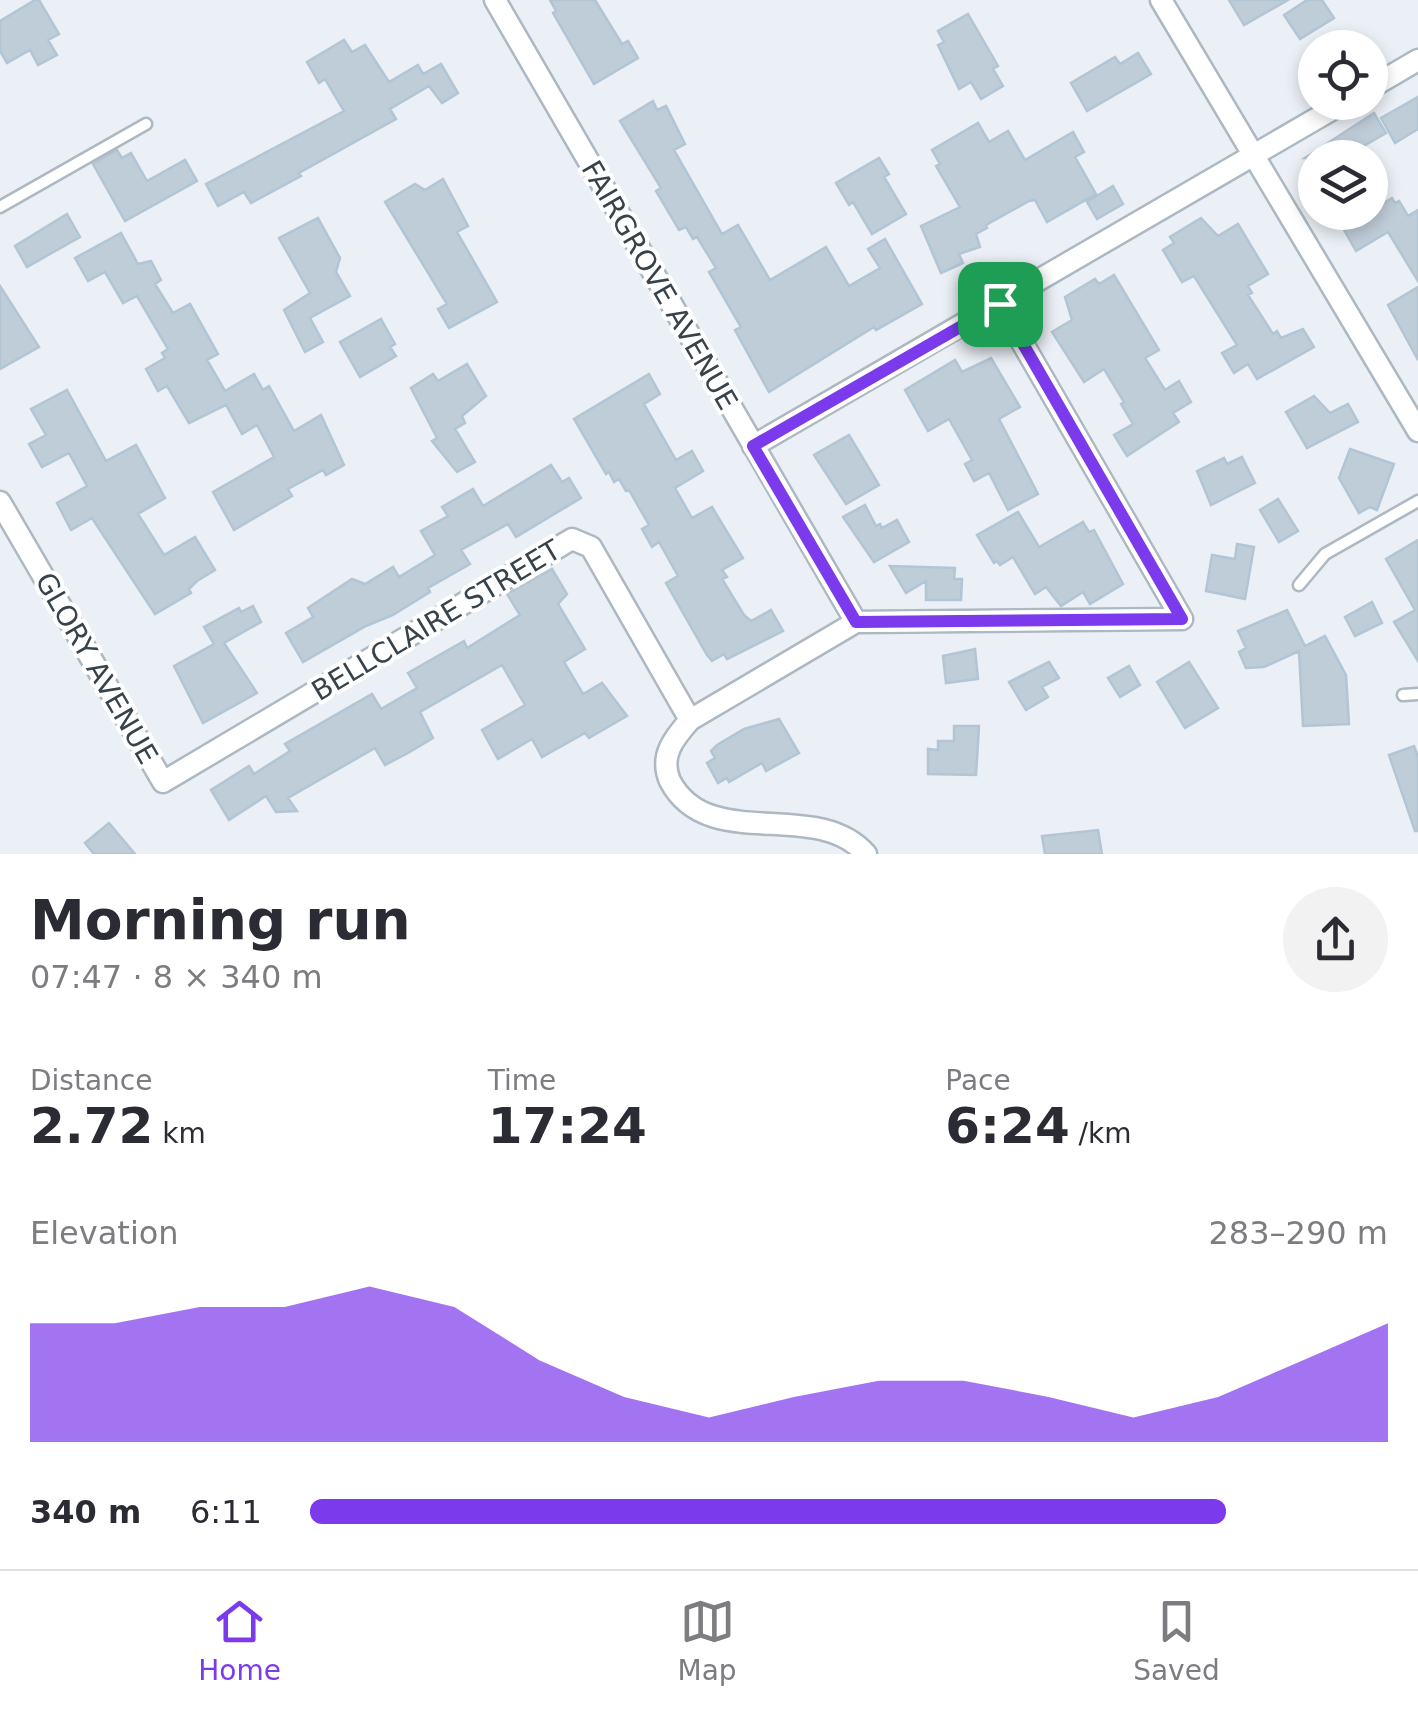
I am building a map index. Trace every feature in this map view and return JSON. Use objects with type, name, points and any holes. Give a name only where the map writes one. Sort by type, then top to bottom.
[{"type":"street","name":"FAIRGROVE AVENUE","points":[[495,0],[856,622]]},
{"type":"street","points":[[1162,0],[1418,431]]},
{"type":"street","points":[[1388,78],[1418,60]]},
{"type":"street","points":[[753,446],[1313,120]]},
{"type":"street","points":[[866,854],[852,840],[828,832],[735,831],[698,815],[673,789],[665,762],[672,741],[690,720],[856,622],[1182,619],[1000,304]]},
{"type":"street","name":"GLORY AVENUE","points":[[0,502],[163,782]]},
{"type":"street","name":"BELLCLAIRE STREET","points":[[163,782],[572,539],[591,547],[690,720]]},
{"type":"lane","points":[[0,207],[146,124]]},
{"type":"lane","points":[[1300,585],[1325,554],[1418,501]]},
{"type":"lane","points":[[1403,695],[1418,694]]},
{"type":"building","points":[[39,0],[59,34],[48,40],[57,55],[38,65],[30,50],[7,63],[0,51],[0,21]]},
{"type":"building","points":[[550,0],[595,0],[622,44],[628,41],[638,58],[594,84],[553,13],[556,11]]},
{"type":"building","points":[[1229,0],[1288,0],[1244,25]]},
{"type":"building","points":[[1307,0],[1322,0],[1334,18],[1315,30],[1298,30],[1298,36],[1284,15]]},
{"type":"building","points":[[968,14],[998,66],[993,69],[1003,86],[981,99],[971,82],[959,89],[938,45],[944,42],[938,31]]},
{"type":"building","points":[[344,40],[352,52],[365,45],[389,82],[418,65],[423,74],[441,64],[458,93],[442,103],[429,86],[390,109],[396,119],[299,173],[301,176],[251,203],[244,192],[218,206],[206,184],[344,111],[325,79],[319,83],[307,62]]},
{"type":"building","points":[[1138,53],[1151,74],[1087,111],[1071,83],[1115,57],[1120,64]]},
{"type":"building","points":[[1418,97],[1418,129],[1395,143],[1382,120],[1388,120],[1388,114]]},
{"type":"building","points":[[653,101],[657,110],[666,106],[685,144],[674,150],[722,234],[738,225],[770,280],[826,247],[849,286],[880,268],[868,249],[885,239],[922,304],[876,330],[874,327],[769,392],[735,330],[741,327],[709,272],[716,268],[697,237],[693,239],[686,227],[679,230],[656,191],[661,188],[620,121]]},
{"type":"building","points":[[1363,120],[1378,120],[1386,133],[1374,140],[1333,140]]},
{"type":"building","points":[[978,123],[989,142],[1008,131],[1025,160],[1073,132],[1084,152],[1075,157],[1096,194],[1047,222],[1035,200],[1029,201],[986,225],[976,234],[980,247],[959,254],[963,263],[941,273],[921,226],[960,207],[936,166],[940,164],[932,150]]},
{"type":"building","points":[[117,150],[122,158],[131,153],[147,181],[185,160],[197,181],[125,221],[93,164]]},
{"type":"building","points":[[879,158],[889,174],[884,177],[906,214],[872,234],[836,183]]},
{"type":"building","points":[[443,179],[468,226],[457,232],[497,302],[449,328],[438,309],[447,304],[385,202],[415,184],[425,190]]},
{"type":"building","points":[[1113,186],[1123,204],[1097,219],[1087,202]]},
{"type":"building","points":[[1388,201],[1399,201],[1408,216],[1418,210],[1418,281],[1388,232],[1356,251],[1344,230],[1388,230]]},
{"type":"building","points":[[67,214],[80,237],[27,267],[15,246]]},
{"type":"building","points":[[318,218],[340,258],[336,272],[350,296],[310,318],[323,342],[305,352],[284,310],[310,293],[279,238]]},
{"type":"building","points":[[1201,218],[1218,236],[1238,224],[1268,274],[1248,286],[1252,293],[1248,295],[1273,334],[1277,331],[1281,338],[1303,329],[1314,347],[1257,379],[1248,364],[1234,373],[1222,353],[1237,345],[1194,276],[1182,282],[1163,250],[1174,243],[1170,237]]},
{"type":"building","points":[[121,233],[138,264],[151,261],[161,280],[155,284],[173,313],[190,304],[218,354],[207,360],[225,391],[254,374],[263,390],[269,386],[294,431],[321,415],[344,465],[326,475],[323,470],[288,489],[292,496],[234,530],[213,492],[274,457],[257,425],[242,434],[226,405],[189,423],[167,386],[158,391],[146,369],[165,358],[162,353],[168,349],[137,296],[123,303],[105,272],[88,281],[75,258]]},
{"type":"building","points":[[1114,275],[1159,350],[1145,358],[1165,390],[1179,381],[1191,402],[1173,413],[1179,422],[1127,456],[1114,435],[1133,424],[1121,404],[1124,402],[1104,369],[1084,382],[1052,332],[1072,320],[1065,297],[1095,279],[1099,284]]},
{"type":"building","points":[[0,286],[39,347],[0,369]]},
{"type":"building","points":[[1418,287],[1418,360],[1388,305]]},
{"type":"building","points":[[381,319],[395,344],[390,347],[396,356],[360,377],[340,342]]},
{"type":"building","points":[[991,358],[1020,407],[999,419],[1038,494],[1008,510],[989,473],[974,481],[965,464],[972,460],[949,419],[928,431],[905,390],[955,360],[962,372]]},
{"type":"building","points":[[467,364],[486,396],[462,416],[465,423],[455,429],[475,462],[457,472],[432,441],[437,438],[411,388],[433,374],[438,381]]},
{"type":"building","points":[[649,374],[660,394],[644,404],[676,460],[692,451],[703,471],[675,488],[692,518],[712,507],[743,558],[722,570],[727,577],[722,579],[751,621],[771,610],[783,631],[727,659],[724,654],[712,661],[707,655],[666,583],[678,576],[659,542],[652,547],[642,529],[649,525],[629,490],[619,479],[614,482],[609,472],[606,474],[574,419]]},
{"type":"building","points":[[67,390],[106,461],[136,445],[165,498],[138,514],[164,555],[195,537],[215,570],[197,581],[189,589],[191,593],[155,614],[92,518],[71,530],[57,503],[87,486],[69,453],[42,467],[29,444],[46,435],[31,409]]},
{"type":"building","points":[[1314,396],[1330,413],[1348,404],[1358,422],[1307,448],[1286,412]]},
{"type":"building","points":[[849,435],[879,485],[846,504],[814,455]]},
{"type":"building","points":[[1350,449],[1394,464],[1377,510],[1370,507],[1359,513],[1339,478]]},
{"type":"building","points":[[1242,457],[1255,483],[1211,505],[1197,471],[1224,458],[1227,464]]},
{"type":"building","points":[[551,465],[562,482],[569,478],[581,498],[516,537],[508,524],[461,550],[470,564],[428,588],[430,592],[393,615],[303,662],[286,633],[313,617],[308,608],[352,579],[365,584],[393,567],[399,577],[435,555],[421,531],[448,516],[442,507],[473,489],[483,506]]},
{"type":"building","points":[[1278,499],[1298,531],[1279,542],[1260,510]]},
{"type":"building","points":[[865,505],[876,526],[880,524],[882,528],[897,520],[909,542],[874,562],[843,517]]},
{"type":"building","points":[[1018,512],[1039,547],[1083,522],[1089,532],[1094,530],[1123,584],[1090,604],[1083,592],[1061,606],[1046,587],[1035,594],[1013,557],[1000,565],[994,563],[977,535]]},
{"type":"building","points":[[1418,540],[1418,661],[1394,622],[1415,610],[1386,559]]},
{"type":"building","points":[[1237,544],[1254,547],[1245,599],[1206,591],[1212,555],[1235,559]]},
{"type":"building","points":[[890,566],[955,568],[954,579],[962,579],[961,600],[926,600],[926,581],[906,593]]},
{"type":"building","points":[[552,569],[567,594],[558,604],[585,649],[564,662],[583,694],[602,683],[627,716],[589,738],[585,733],[542,757],[532,739],[498,759],[482,730],[525,705],[502,665],[420,712],[433,738],[408,753],[385,765],[375,748],[288,798],[297,811],[276,812],[266,796],[229,820],[211,790],[249,766],[254,774],[290,751],[285,744],[372,694],[381,709],[417,688],[408,673],[464,641],[467,648],[520,615],[507,594]]},
{"type":"building","points":[[1372,602],[1382,623],[1355,636],[1345,617]]},
{"type":"building","points":[[253,606],[261,622],[224,643],[257,693],[203,723],[174,666],[214,644],[204,627],[239,608],[241,612]]},
{"type":"building","points":[[1287,610],[1305,646],[1325,636],[1346,675],[1349,724],[1303,726],[1299,651],[1264,667],[1246,668],[1239,652],[1246,648],[1238,631]]},
{"type":"building","points":[[975,649],[978,679],[946,683],[943,656]]},
{"type":"building","points":[[1049,662],[1059,678],[1042,687],[1048,697],[1026,710],[1009,682]]},
{"type":"building","points":[[1189,662],[1218,708],[1185,728],[1157,682]]},
{"type":"building","points":[[1129,666],[1140,685],[1120,697],[1108,678]]},
{"type":"building","points":[[779,719],[799,753],[766,771],[762,763],[729,782],[727,778],[718,783],[707,763],[715,758],[711,751],[744,729]]},
{"type":"building","points":[[954,726],[979,726],[976,775],[928,774],[928,749],[938,750],[938,741],[954,741]]},
{"type":"building","points":[[1414,746],[1418,757],[1418,831],[1389,755]]},
{"type":"building","points":[[109,823],[135,854],[94,854],[85,843]]},
{"type":"building","points":[[1098,830],[1102,854],[1045,854],[1042,836]]},
{"type":"route","points":[[1000,304],[1182,619],[856,622],[753,446],[1000,304]]}]
